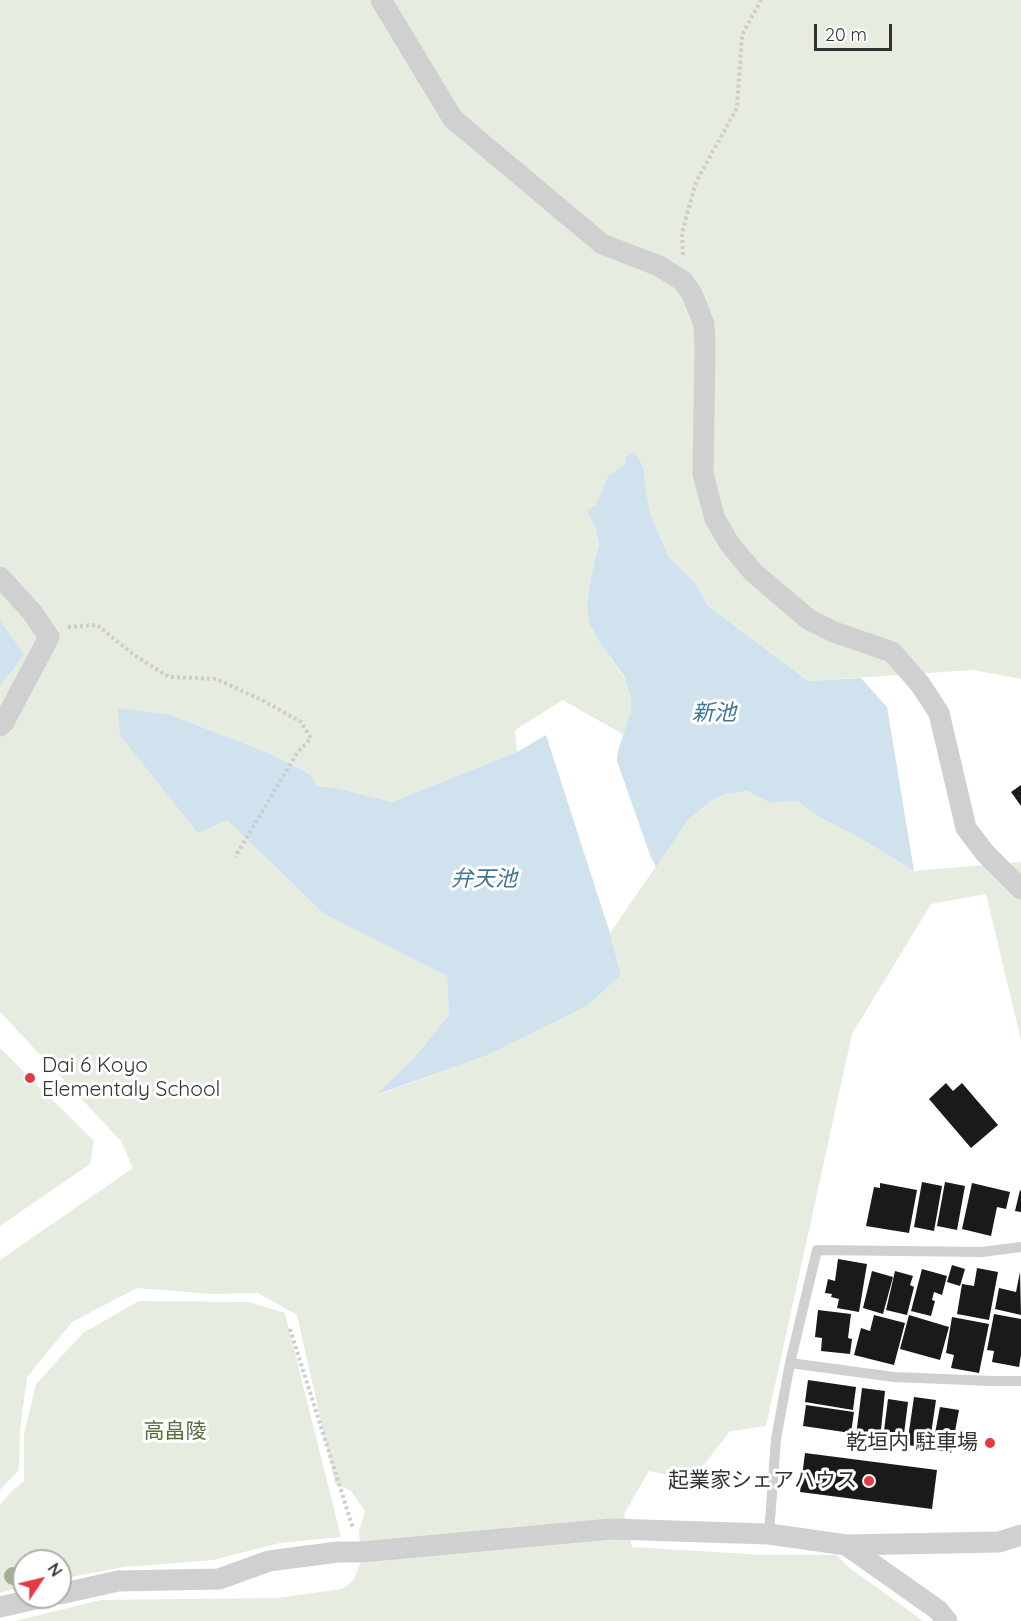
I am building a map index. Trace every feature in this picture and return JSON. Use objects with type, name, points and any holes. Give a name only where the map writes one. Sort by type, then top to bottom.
[{"type":"street","points":[[381,0],[453,120],[602,244],[659,266],[683,281],[692,294],[704,324],[703,474],[715,519],[729,543],[753,572],[808,619],[834,632],[892,652],[920,684],[939,713],[966,828],[985,853],[1021,889]]},
{"type":"street","points":[[0,577],[32,612],[49,637],[0,726]]},
{"type":"street","points":[[72,1591],[118,1581],[219,1579],[269,1561],[338,1552],[361,1552],[611,1529],[769,1534],[846,1545],[999,1542],[1021,1535]]},
{"type":"street","points":[[846,1545],[938,1610],[947,1621]]},
{"type":"lane","points":[[769,1534],[776,1439],[790,1363],[817,1250],[982,1252],[1021,1247]]},
{"type":"lane","points":[[790,1363],[894,1377],[1021,1381]]},
{"type":"path","points":[[683,281],[682,233],[696,182],[737,108],[742,35],[761,0]]},
{"type":"path","points":[[49,637],[63,627],[97,625],[134,655],[169,677],[216,680],[260,699],[300,722],[311,738],[297,753],[235,857]]},
{"type":"path","points":[[290,1329],[361,1552]]},
{"type":"green space","points":[[0,0],[1021,0],[1021,679],[973,670],[808,681],[708,606],[695,583],[668,556],[651,515],[644,469],[625,464],[608,476],[595,506],[586,510],[595,527],[599,543],[587,604],[589,624],[624,677],[631,699],[631,711],[624,735],[563,700],[515,730],[517,752],[392,802],[336,788],[316,786],[310,774],[271,754],[171,715],[227,820],[324,914],[447,976],[449,1015],[413,1059],[378,1095],[488,1055],[587,1006],[621,975],[610,933],[688,820],[711,801],[725,794],[747,791],[770,803],[797,801],[819,817],[860,838],[914,871],[1021,862],[1021,1040],[986,894],[931,904],[852,1034],[766,1426],[730,1431],[692,1480],[649,1471],[624,1514],[632,1547],[763,1555],[836,1555],[851,1569],[923,1621],[15,1621],[72,1609],[72,1607],[101,1600],[277,1598],[342,1589],[353,1581],[361,1562],[359,1531],[365,1511],[351,1491],[335,1483],[297,1315],[258,1293],[210,1294],[137,1288],[72,1322],[27,1377],[20,1430],[19,1470],[0,1490],[0,1260],[133,1168],[121,1141],[0,1012]]},
{"type":"green space","points":[[0,1048],[94,1141],[90,1164],[0,1226]]},
{"type":"green space","name":"高畠陵","points":[[139,1301],[249,1302],[285,1313],[341,1537],[280,1543],[213,1560],[124,1567],[72,1577],[72,1549],[12,1549],[12,1590],[0,1593],[0,1505],[24,1481],[24,1434],[36,1384],[83,1333]]},
{"type":"water","name":"新池","points":[[635,452],[644,469],[651,515],[668,556],[695,583],[708,606],[808,681],[861,678],[887,707],[914,871],[860,838],[819,817],[797,801],[770,803],[747,791],[725,794],[711,801],[688,820],[656,867],[617,761],[631,711],[631,699],[624,676],[589,624],[587,604],[599,543],[595,527],[586,510],[595,506],[608,476],[625,464],[626,457]]},
{"type":"water","points":[[0,621],[24,654],[0,686]]},
{"type":"water","name":"弁天池","points":[[118,708],[171,715],[271,754],[310,774],[317,786],[336,788],[392,802],[517,752],[546,735],[610,933],[621,975],[587,1006],[488,1055],[376,1095],[413,1059],[449,1015],[447,976],[324,914],[227,820],[198,833],[120,735]]},
{"type":"building","points":[[1021,785],[1021,806],[1011,792]]},
{"type":"building","points":[[946,1083],[953,1091],[962,1083],[998,1125],[971,1148],[929,1099]]},
{"type":"building","points":[[922,1182],[942,1186],[934,1231],[914,1227]]},
{"type":"building","points":[[945,1182],[965,1186],[957,1230],[937,1226]]},
{"type":"building","points":[[880,1183],[917,1190],[909,1233],[866,1226],[874,1187],[880,1188]]},
{"type":"building","points":[[972,1183],[1010,1192],[1006,1209],[997,1207],[991,1236],[962,1229]]},
{"type":"building","points":[[1021,1191],[1021,1212],[1015,1211]]},
{"type":"building","points":[[838,1259],[867,1264],[859,1312],[837,1308],[839,1299],[831,1297],[832,1294],[825,1293],[828,1279],[835,1281]]},
{"type":"building","points":[[952,1265],[965,1269],[960,1286],[947,1282]]},
{"type":"building","points":[[977,1268],[998,1272],[989,1320],[957,1314],[962,1284],[974,1286]]},
{"type":"building","points":[[922,1269],[947,1276],[942,1295],[934,1292],[932,1300],[935,1301],[931,1316],[911,1311]]},
{"type":"building","points":[[872,1271],[893,1277],[883,1314],[863,1308]]},
{"type":"building","points":[[895,1271],[913,1276],[910,1285],[914,1287],[907,1315],[886,1310]]},
{"type":"building","points":[[1020,1272],[1021,1315],[995,1309],[999,1288],[1016,1292]]},
{"type":"building","points":[[818,1310],[851,1314],[848,1338],[852,1339],[850,1354],[821,1351],[822,1338],[815,1337]]},
{"type":"building","points":[[994,1314],[1021,1319],[1019,1367],[992,1362],[994,1351],[987,1350]]},
{"type":"building","points":[[874,1315],[905,1323],[894,1365],[854,1355],[861,1328],[870,1331]]},
{"type":"building","points":[[909,1315],[949,1327],[940,1360],[900,1349]]},
{"type":"building","points":[[952,1317],[989,1324],[979,1373],[951,1368],[954,1355],[946,1353]]},
{"type":"building","points":[[808,1380],[856,1387],[853,1410],[805,1402]]},
{"type":"building","points":[[862,1388],[885,1391],[880,1439],[856,1436]]},
{"type":"building","points":[[914,1397],[936,1400],[929,1448],[907,1445]]},
{"type":"building","points":[[888,1399],[908,1402],[903,1442],[883,1439]]},
{"type":"building","points":[[806,1405],[854,1412],[851,1433],[803,1426]]},
{"type":"building","points":[[940,1407],[959,1410],[951,1453],[932,1449]]},
{"type":"building","name":"起業家シェアハウス","points":[[805,1453],[937,1470],[932,1509],[800,1492]]},
{"type":"place","name":"Dai 6 Koyo Elementaly School","points":[[30,1078]]},
{"type":"place","name":"乾垣内 駐車場","points":[[990,1443]]},
{"type":"place","name":"起業家シェアハウス","points":[[869,1481]]}]
